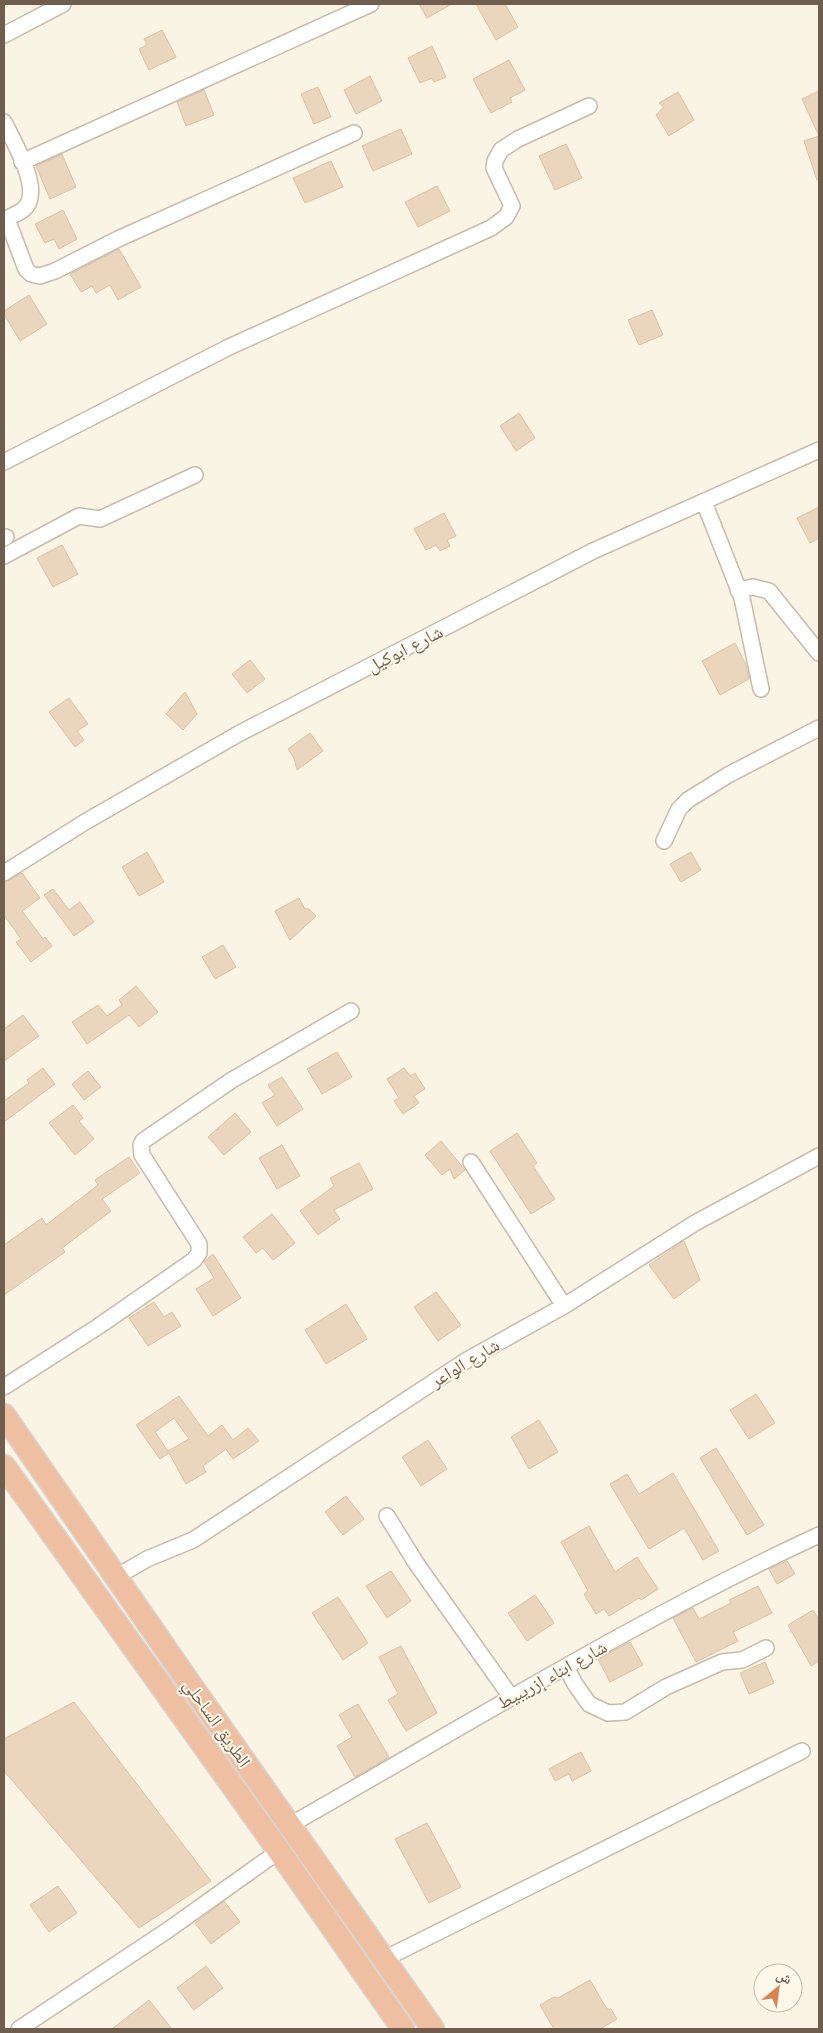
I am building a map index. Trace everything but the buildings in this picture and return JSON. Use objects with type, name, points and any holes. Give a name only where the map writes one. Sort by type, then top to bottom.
[{"type":"highway","name":"الطريق الساحلي","points":[[4,1415],[433,2029]]},
{"type":"highway","name":"الطريق الساحلي","points":[[4,1466],[279,1851],[403,2029]]},
{"type":"street","points":[[4,36],[63,4]]},
{"type":"street","points":[[22,162],[371,4]]},
{"type":"street","points":[[4,462],[229,347],[491,228],[506,216],[512,206],[494,168],[495,161],[501,150],[518,139],[589,106]]},
{"type":"street","points":[[4,122],[31,182],[32,194],[26,208],[5,219],[26,269],[31,274],[40,276],[55,271],[118,239],[354,133]]},
{"type":"street","name":"شارع ابوكيل","points":[[4,873],[85,822],[240,733],[592,552],[819,450]]},
{"type":"street","points":[[4,556],[79,516],[100,519],[195,475]]},
{"type":"street","points":[[704,502],[738,590],[746,617],[761,689]]},
{"type":"street","points":[[738,590],[753,587],[769,591],[819,652]]},
{"type":"street","points":[[664,841],[679,810],[688,800],[728,775],[819,728]]},
{"type":"street","points":[[4,1387],[99,1326],[194,1260],[199,1253],[199,1244],[142,1155],[140,1145],[143,1141],[232,1080],[351,1011]]},
{"type":"street","name":"شارع الواعر","points":[[116,1577],[146,1559],[193,1540],[468,1360],[564,1306],[695,1223],[819,1156]]},
{"type":"street","points":[[471,1162],[564,1306]]},
{"type":"street","points":[[387,1516],[429,1582],[511,1697]]},
{"type":"street","name":"شارع ابناء إزريبيط","points":[[290,1825],[511,1697],[661,1614],[819,1535]]},
{"type":"street","points":[[566,1667],[589,1704],[608,1713],[625,1712],[666,1687],[722,1662],[742,1660],[766,1648]]},
{"type":"street","points":[[384,1959],[802,1751]]},
{"type":"street","points":[[19,2029],[168,1930],[279,1851]]}]
